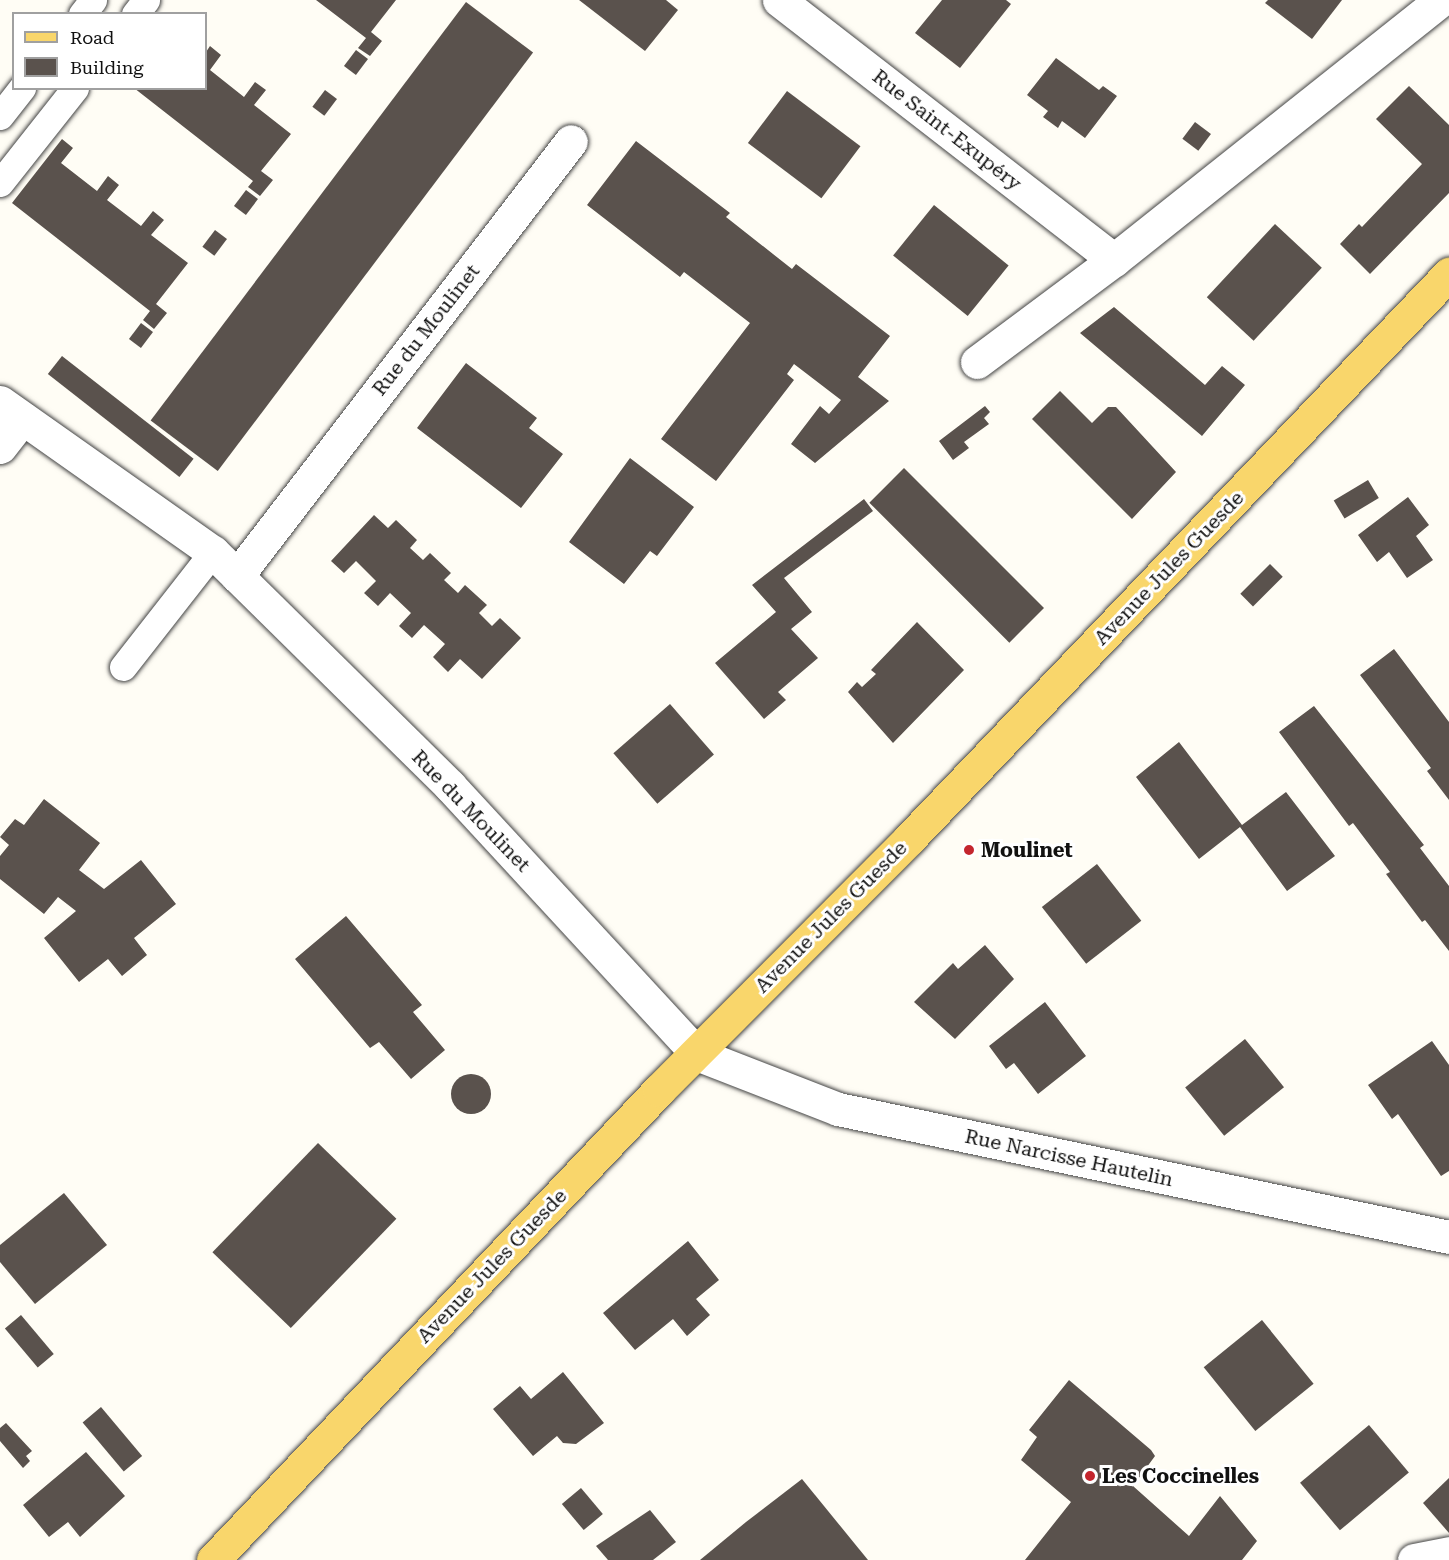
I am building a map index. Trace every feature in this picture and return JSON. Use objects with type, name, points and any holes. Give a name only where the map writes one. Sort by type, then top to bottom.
[{"type":"main road","name":"Avenue Jules Guesde","points":[[213,1560],[697,1054],[918,830],[1449,274]]},
{"type":"street","name":"Rue Saint-Exupéry","points":[[780,0],[1114,260]]},
{"type":"street","points":[[977,362],[1114,260],[1441,0]]},
{"type":"street","name":"Rue du Moulinet","points":[[237,576],[571,141]]},
{"type":"street","name":"Rue du Moulinet","points":[[0,447],[11,411],[213,552],[450,786],[697,1054]]},
{"type":"street","name":"Rue Narcisse Hautelin","points":[[697,1054],[838,1109],[1449,1237]]},
{"type":"street","points":[[1414,1560],[1449,1553]]},
{"type":"lane","points":[[84,12],[93,0]]},
{"type":"lane","points":[[137,12],[146,0]]},
{"type":"lane","points":[[0,116],[20,90]]},
{"type":"lane","points":[[0,183],[73,90]]},
{"type":"lane","points":[[123,667],[213,552]]},
{"type":"building","points":[[316,0],[396,0],[371,32],[382,41],[370,56],[358,48],[366,38]]},
{"type":"building","points":[[579,0],[666,0],[678,10],[645,51]]},
{"type":"building","points":[[942,0],[1006,0],[1011,4],[960,68],[915,33]]},
{"type":"building","points":[[1268,0],[1342,0],[1312,39],[1265,3]]},
{"type":"building","points":[[466,2],[533,53],[218,471],[151,420]]},
{"type":"building","points":[[210,46],[221,55],[210,70],[244,97],[255,82],[266,90],[254,105],[291,134],[261,171],[273,180],[260,196],[248,187],[253,181],[137,90],[207,90],[207,50]]},
{"type":"building","points":[[356,50],[368,59],[356,75],[344,66]]},
{"type":"building","points":[[1056,58],[1099,90],[1103,86],[1117,96],[1085,138],[1062,121],[1058,128],[1043,117],[1048,111],[1027,95]]},
{"type":"building","points":[[1409,86],[1449,125],[1449,193],[1370,274],[1340,244],[1359,224],[1362,227],[1422,164],[1376,119]]},
{"type":"building","points":[[325,90],[337,99],[324,116],[312,107]]},
{"type":"building","points":[[787,91],[860,146],[821,198],[748,143]]},
{"type":"building","points":[[1195,122],[1211,134],[1198,151],[1182,139]]},
{"type":"building","points":[[62,139],[73,148],[61,163],[97,191],[108,176],[119,185],[107,200],[141,226],[153,211],[164,220],[151,235],[188,263],[156,304],[167,313],[154,329],[143,320],[150,311],[12,203]]},
{"type":"building","points":[[636,141],[730,213],[726,217],[792,269],[796,264],[890,336],[858,377],[889,401],[815,463],[791,444],[820,406],[829,414],[841,400],[794,364],[787,374],[794,380],[716,481],[661,439],[750,323],[684,272],[680,277],[587,205]]},
{"type":"building","points":[[246,190],[258,199],[246,215],[234,206]]},
{"type":"building","points":[[934,205],[1009,265],[968,316],[893,256]]},
{"type":"building","points":[[1275,224],[1322,268],[1254,341],[1207,297]]},
{"type":"building","points":[[215,230],[227,239],[214,256],[202,247]]},
{"type":"building","points":[[1114,307],[1205,385],[1222,366],[1245,385],[1202,436],[1080,333]]},
{"type":"building","points":[[141,323],[153,332],[141,348],[129,339]]},
{"type":"building","points":[[62,356],[194,459],[179,477],[48,374]]},
{"type":"building","points":[[466,363],[537,418],[529,428],[563,454],[521,508],[417,428]]},
{"type":"building","points":[[1060,391],[1092,423],[1108,407],[1116,407],[1176,472],[1132,519],[1032,419]]},
{"type":"building","points":[[985,406],[990,412],[984,418],[989,424],[964,442],[969,448],[953,460],[939,441]]},
{"type":"building","points":[[630,458],[694,507],[657,556],[650,551],[624,584],[569,542]]},
{"type":"building","points":[[904,468],[1044,608],[1009,643],[869,503]]},
{"type":"building","points":[[1368,480],[1379,498],[1345,519],[1334,501]]},
{"type":"building","points":[[1408,497],[1429,525],[1416,536],[1433,560],[1407,578],[1389,552],[1377,562],[1358,535]]},
{"type":"building","points":[[864,499],[873,511],[784,578],[812,612],[791,629],[818,658],[778,692],[786,700],[764,719],[715,663],[776,612],[752,585]]},
{"type":"building","points":[[374,515],[388,528],[396,520],[417,540],[410,548],[423,560],[430,553],[451,573],[444,580],[458,593],[465,585],[487,605],[479,613],[492,626],[500,618],[521,638],[482,679],[460,659],[448,672],[433,657],[445,644],[424,625],[412,638],[399,626],[411,613],[390,593],[378,606],[364,593],[376,581],[356,561],[344,573],[331,561]]},
{"type":"building","points":[[1270,564],[1283,577],[1253,606],[1240,594]]},
{"type":"building","points":[[917,622],[964,670],[893,743],[848,692],[857,682],[862,687],[876,674],[871,670]]},
{"type":"building","points":[[1394,649],[1449,722],[1449,800],[1427,771],[1431,768],[1360,675]]},
{"type":"building","points":[[670,704],[714,755],[657,804],[613,753]]},
{"type":"building","points":[[1314,706],[1424,845],[1420,848],[1449,886],[1449,951],[1425,920],[1422,922],[1386,874],[1390,872],[1353,823],[1349,826],[1279,732]]},
{"type":"building","points":[[1179,742],[1242,825],[1286,792],[1335,856],[1287,891],[1240,827],[1199,859],[1136,777]]},
{"type":"building","points":[[44,799],[100,843],[79,870],[104,889],[141,860],[176,904],[134,938],[147,955],[122,976],[108,959],[79,982],[44,938],[76,911],[58,897],[44,914],[0,879],[0,856],[9,845],[0,837],[15,819],[24,825]]},
{"type":"building","points":[[1097,864],[1141,921],[1086,964],[1042,907]]},
{"type":"building","points":[[346,916],[422,1005],[413,1012],[445,1050],[411,1079],[379,1042],[370,1048],[295,959]]},
{"type":"building","points":[[985,945],[1014,979],[955,1039],[914,1002],[953,963],[958,969]]},
{"type":"building","points":[[1045,1002],[1086,1056],[1038,1094],[1014,1063],[1006,1069],[989,1046]]},
{"type":"building","points":[[1245,1039],[1284,1087],[1224,1136],[1185,1087]]},
{"type":"building","points":[[1432,1041],[1449,1065],[1449,1171],[1441,1176],[1398,1114],[1392,1119],[1368,1085]]},
{"type":"building","points":[[471,1074],[479,1075],[485,1080],[490,1086],[490,1102],[485,1108],[479,1113],[471,1114],[463,1113],[457,1108],[452,1102],[451,1094],[452,1086],[457,1080],[463,1075]]},
{"type":"building","points":[[318,1143],[396,1219],[291,1328],[212,1252]]},
{"type":"building","points":[[64,1193],[107,1245],[35,1304],[0,1262],[0,1245]]},
{"type":"building","points":[[688,1241],[719,1280],[696,1299],[710,1315],[687,1336],[673,1319],[635,1350],[603,1313]]},
{"type":"building","points":[[21,1315],[54,1354],[38,1368],[5,1328]]},
{"type":"building","points":[[1262,1320],[1314,1384],[1255,1431],[1204,1367]]},
{"type":"building","points":[[563,1372],[604,1423],[576,1444],[563,1443],[557,1436],[533,1456],[493,1409],[520,1386],[531,1399]]},
{"type":"building","name":"Les Coccinelles","points":[[1069,1380],[1151,1450],[1155,1456],[1133,1486],[1189,1536],[1220,1496],[1257,1541],[1242,1560],[1025,1560],[1071,1502],[1021,1460],[1037,1437],[1029,1430]]},
{"type":"building","points":[[101,1407],[142,1456],[124,1471],[83,1422]]},
{"type":"building","points":[[6,1423],[32,1451],[26,1456],[30,1461],[23,1468],[0,1441],[0,1428]]},
{"type":"building","points":[[1369,1425],[1409,1472],[1340,1530],[1300,1483]]},
{"type":"building","points":[[86,1452],[125,1496],[80,1537],[68,1522],[49,1537],[23,1505]]},
{"type":"building","points":[[1449,1478],[1449,1533],[1423,1503]]},
{"type":"building","points":[[802,1479],[868,1560],[700,1560],[746,1522]]},
{"type":"building","points":[[581,1488],[603,1514],[584,1530],[562,1504]]},
{"type":"building","points":[[650,1510],[676,1542],[653,1560],[608,1560],[596,1546]]},
{"type":"place","name":"Moulinet","points":[[969,850]]},
{"type":"place","name":"Les Coccinelles","points":[[1090,1476]]}]
